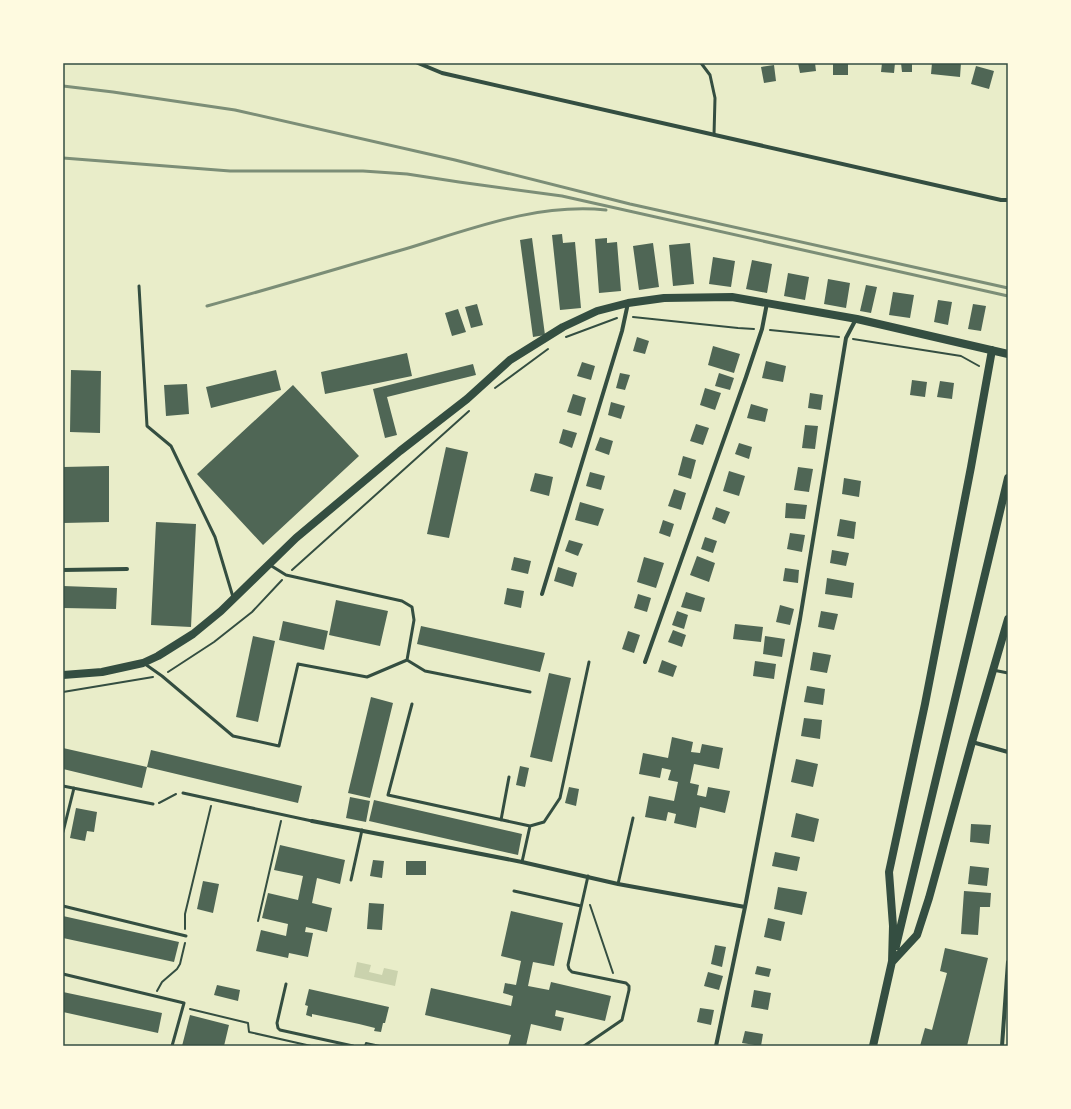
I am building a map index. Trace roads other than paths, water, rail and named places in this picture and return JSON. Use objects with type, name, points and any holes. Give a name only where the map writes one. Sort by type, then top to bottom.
[{"type":"main road","points":[[63,675],[102,672],[143,663],[163,653],[193,634],[221,611],[296,538],[400,451],[467,399],[510,360],[563,327],[597,311],[628,303],[664,298],[732,297],[857,319],[1008,354]]},
{"type":"main road","points":[[892,962],[893,926],[889,872],[925,704],[970,475],[992,350]]},
{"type":"main road","points":[[874,1046],[892,962],[1008,478]]},
{"type":"main road","points":[[892,962],[917,935],[929,898],[1008,619]]},
{"type":"street","points":[[418,63],[442,73],[1001,200],[1008,200]]},
{"type":"street","points":[[542,594],[622,331],[628,303]]},
{"type":"street","points":[[645,662],[762,329],[767,303]]},
{"type":"street","points":[[716,1046],[745,906],[800,619],[846,338],[857,319]]},
{"type":"street","points":[[63,570],[127,569]]},
{"type":"street","points":[[972,742],[1008,752]]},
{"type":"street","points":[[312,821],[522,862],[618,884],[745,906]]},
{"type":"street","points":[[1002,1046],[1008,962]]},
{"type":"lane","points":[[701,63],[710,75],[714,98],[714,135]]},
{"type":"lane","points":[[139,286],[147,426],[171,446],[215,537],[234,598]]},
{"type":"lane","points":[[269,564],[286,575],[402,601],[412,607],[414,620],[407,660]]},
{"type":"lane","points":[[143,663],[162,676],[233,736],[279,746],[298,664],[367,677],[407,660]]},
{"type":"lane","points":[[407,660],[424,671],[530,692]]},
{"type":"lane","points":[[412,704],[388,795],[530,826],[544,822],[560,798],[589,662]]},
{"type":"lane","points":[[993,670],[1008,673]]},
{"type":"lane","points":[[501,820],[509,777]]},
{"type":"lane","points":[[63,786],[153,804]]},
{"type":"lane","points":[[63,832],[74,788]]},
{"type":"lane","points":[[183,793],[312,821]]},
{"type":"lane","points":[[618,884],[632,818]]},
{"type":"lane","points":[[522,862],[530,826]]},
{"type":"lane","points":[[351,880],[362,830]]},
{"type":"lane","points":[[584,1046],[622,1020],[630,990],[626,983],[572,972],[569,969],[568,965],[588,876]]},
{"type":"lane","points":[[514,891],[581,906]]},
{"type":"lane","points":[[63,906],[186,936]]},
{"type":"lane","points":[[63,974],[184,1004],[172,1046]]},
{"type":"lane","points":[[286,984],[277,1023],[280,1030],[353,1046]]},
{"type":"railway","points":[[63,86],[235,110],[455,160],[630,204],[1008,288]]},
{"type":"railway","points":[[63,158],[230,171],[363,171],[407,174],[562,196],[1008,296]]},
{"type":"railway","points":[[207,306],[504,219],[554,210],[606,210]]}]
